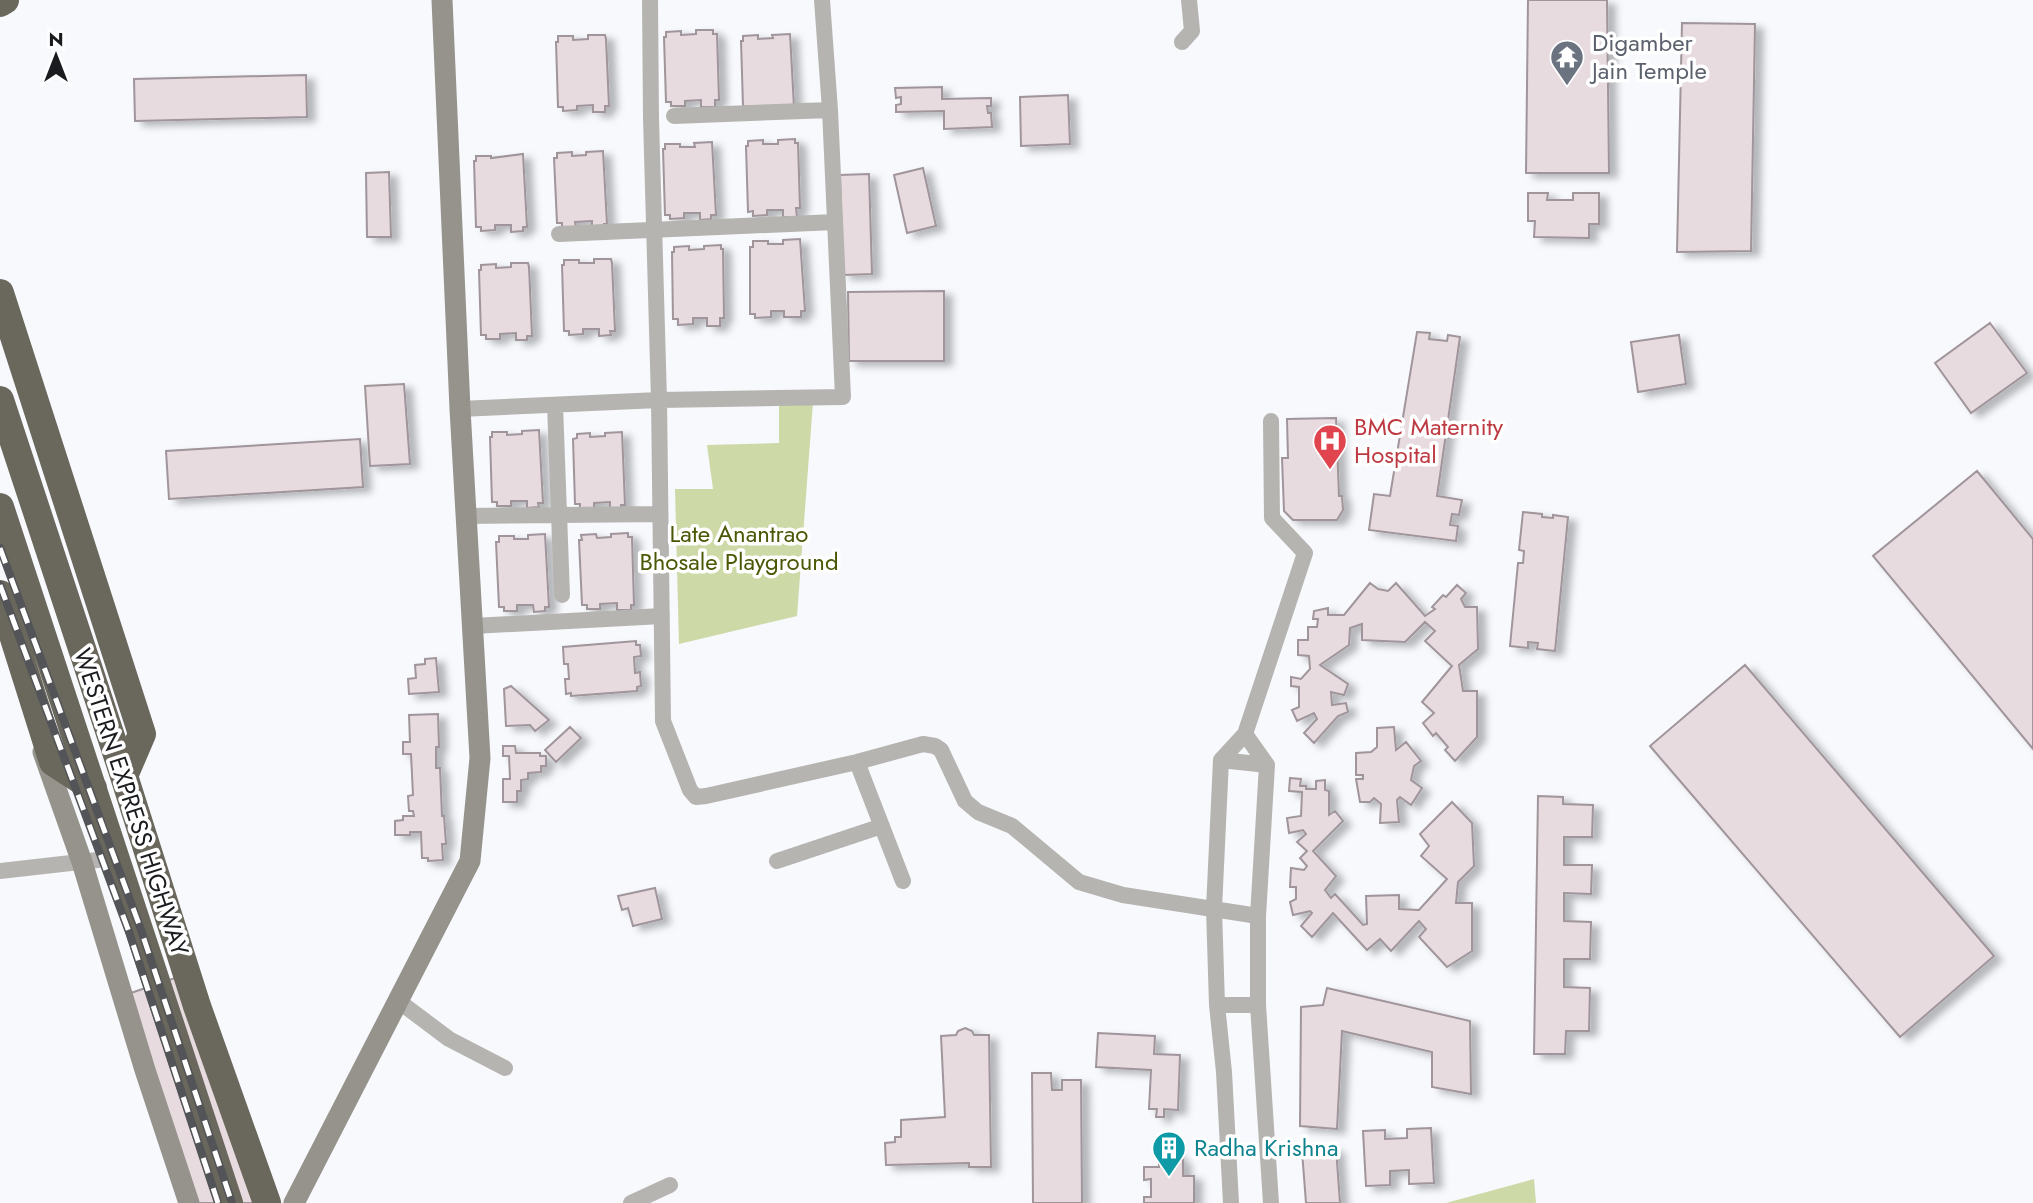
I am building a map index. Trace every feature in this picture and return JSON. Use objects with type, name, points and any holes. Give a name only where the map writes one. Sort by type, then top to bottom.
[{"type":"highway","points":[[0,3],[5,0]]},
{"type":"highway","points":[[0,293],[142,734],[124,776]]},
{"type":"highway","name":"WESTERN EXPRESS HIGHWAY","points":[[0,400],[197,1006],[267,1203]]},
{"type":"highway","name":"WESTERN EXPRESS HIGHWAY","points":[[0,508],[229,1203]]},
{"type":"highway","points":[[0,594],[53,762],[93,788]]},
{"type":"street","points":[[294,1203],[470,861],[480,758],[460,409],[442,0]]},
{"type":"street","points":[[650,0],[663,721],[690,790],[696,797],[857,762],[923,744],[934,746],[941,750],[965,801],[978,812],[1012,826],[1079,882],[1123,895],[1258,916]]},
{"type":"street","points":[[460,409],[659,400],[842,397],[830,110],[822,0]]},
{"type":"street","points":[[1182,42],[1192,31],[1189,0]]},
{"type":"street","points":[[674,116],[830,110]]},
{"type":"street","points":[[559,234],[835,222]]},
{"type":"street","points":[[555,405],[562,594]]},
{"type":"street","points":[[1231,1203],[1224,1072],[1217,1005],[1214,909],[1222,760],[1245,734],[1305,553],[1272,518],[1271,421]]},
{"type":"street","points":[[466,516],[660,514]]},
{"type":"street","points":[[472,626],[662,616]]},
{"type":"street","points":[[0,631],[82,862],[188,1203]]},
{"type":"street","points":[[1245,734],[1267,765],[1258,916],[1258,1005],[1271,1203]]},
{"type":"street","points":[[1222,760],[1267,765]]},
{"type":"street","points":[[857,762],[903,881]]},
{"type":"street","points":[[777,861],[882,826]]},
{"type":"street","points":[[0,871],[115,858]]},
{"type":"street","points":[[397,1000],[449,1039],[505,1068]]},
{"type":"street","points":[[1217,1005],[1258,1005]]},
{"type":"street","points":[[631,1203],[670,1185]]},
{"type":"green space","name":"Late Anantrao Bhosale Playground","points":[[813,402],[797,616],[679,644],[675,489],[713,489],[707,445],[779,443],[779,404]]},
{"type":"green space","points":[[1534,1179],[1536,1203],[1446,1203]]},
{"type":"building","name":"Digamber Jain Temple","points":[[1528,0],[1607,0],[1609,173],[1526,173]]},
{"type":"building","points":[[1682,23],[1755,24],[1751,251],[1677,252]]},
{"type":"building","points":[[696,30],[713,30],[713,34],[717,34],[719,100],[715,100],[715,107],[701,107],[701,100],[685,101],[685,106],[671,106],[671,102],[666,102],[664,37],[666,32],[696,34]]},
{"type":"building","points":[[790,34],[794,107],[743,106],[743,36],[758,35],[758,39]]},
{"type":"building","points":[[588,35],[605,35],[609,106],[605,106],[605,112],[593,112],[593,105],[577,106],[577,110],[563,111],[563,107],[558,107],[556,42],[558,36],[573,36],[573,40],[588,39]]},
{"type":"building","points":[[306,75],[307,117],[135,121],[134,79]]},
{"type":"building","points":[[942,87],[942,99],[991,98],[991,106],[987,106],[988,113],[991,113],[992,127],[944,129],[944,111],[896,112],[896,105],[901,104],[901,97],[896,98],[895,88]]},
{"type":"building","points":[[1068,95],[1070,144],[1021,146],[1020,97]]},
{"type":"building","points":[[795,139],[795,143],[798,143],[800,208],[796,208],[797,217],[783,217],[783,210],[767,210],[767,215],[753,216],[753,211],[748,212],[748,141],[763,140],[763,144],[778,144],[778,140]]},
{"type":"building","points":[[712,142],[716,215],[711,215],[711,219],[700,220],[700,213],[684,213],[684,218],[670,219],[670,215],[665,215],[665,144],[695,147],[694,143]]},
{"type":"building","points":[[603,151],[607,224],[604,224],[604,228],[592,229],[592,221],[575,222],[576,227],[562,227],[562,223],[557,223],[554,158],[557,158],[557,153],[572,152],[572,156]]},
{"type":"building","points":[[523,154],[527,227],[523,227],[523,231],[511,232],[511,225],[495,225],[495,230],[481,231],[481,227],[476,227],[476,156],[491,158]]},
{"type":"building","points":[[923,168],[936,226],[907,233],[894,175]]},
{"type":"building","points":[[389,172],[391,237],[367,237],[366,173]]},
{"type":"building","points":[[869,174],[872,274],[843,275],[840,175]]},
{"type":"building","points":[[1528,193],[1548,193],[1547,200],[1573,200],[1573,193],[1599,193],[1599,224],[1589,224],[1589,238],[1534,237],[1535,221],[1528,221]]},
{"type":"building","points":[[800,239],[805,311],[801,311],[801,317],[784,317],[784,311],[771,311],[771,317],[755,318],[755,314],[750,314],[750,247],[753,247],[753,241],[783,244],[783,240]]},
{"type":"building","points":[[721,245],[724,318],[720,318],[720,326],[707,326],[707,318],[693,318],[693,324],[678,325],[678,319],[673,319],[674,247],[689,246],[689,250]]},
{"type":"building","points":[[594,259],[611,259],[615,331],[610,331],[611,335],[599,336],[599,329],[583,329],[583,334],[569,335],[569,331],[564,331],[562,265],[564,260],[594,263]]},
{"type":"building","points":[[511,263],[528,263],[532,336],[527,336],[527,340],[516,340],[516,333],[500,334],[500,339],[486,339],[486,335],[481,335],[479,270],[481,265],[511,267]]},
{"type":"building","points":[[944,291],[944,361],[849,361],[848,292]]},
{"type":"building","points":[[1990,323],[2027,373],[1971,413],[1935,363]]},
{"type":"building","points":[[1417,332],[1430,333],[1429,339],[1447,341],[1448,335],[1460,337],[1437,496],[1462,500],[1459,515],[1452,514],[1450,525],[1458,526],[1456,541],[1369,530],[1374,494],[1390,496]]},
{"type":"building","points":[[1679,335],[1686,384],[1638,392],[1631,342]]},
{"type":"building","points":[[404,384],[410,464],[370,466],[365,386]]},
{"type":"building","points":[[1336,418],[1339,496],[1342,496],[1343,510],[1337,520],[1293,520],[1284,511],[1282,458],[1288,458],[1287,419]]},
{"type":"building","points":[[539,430],[543,503],[538,503],[539,507],[527,508],[527,501],[511,501],[511,506],[497,506],[497,502],[492,502],[492,432],[507,432],[507,435]]},
{"type":"building","points":[[622,432],[625,505],[621,505],[621,509],[610,509],[610,502],[594,503],[594,508],[580,508],[580,504],[575,504],[573,439],[577,438],[577,434],[590,433],[590,437]]},
{"type":"building","points":[[360,439],[363,487],[169,499],[166,451]]},
{"type":"building","points":[[1977,471],[2033,539],[2033,749],[1873,556]]},
{"type":"building","points":[[1523,512],[1542,514],[1542,517],[1568,517],[1555,651],[1537,649],[1538,643],[1528,642],[1528,648],[1510,646],[1518,563],[1523,563],[1524,551],[1519,550]]},
{"type":"building","points":[[628,533],[628,537],[632,537],[634,605],[631,605],[631,610],[617,610],[617,603],[600,604],[600,609],[587,609],[587,605],[582,605],[581,535],[596,534],[597,538]]},
{"type":"building","points":[[545,534],[549,607],[545,607],[545,611],[534,612],[533,605],[517,605],[517,611],[504,611],[504,607],[499,607],[496,542],[499,542],[499,536],[528,539],[528,535]]},
{"type":"building","points":[[1370,583],[1378,589],[1388,591],[1396,583],[1425,616],[1435,609],[1432,607],[1443,595],[1446,597],[1457,585],[1466,593],[1461,599],[1465,607],[1477,607],[1478,649],[1459,665],[1463,691],[1477,691],[1477,737],[1455,761],[1445,750],[1448,747],[1436,733],[1433,736],[1423,723],[1434,713],[1422,702],[1452,666],[1425,641],[1435,631],[1425,622],[1405,642],[1362,640],[1362,624],[1350,628],[1349,645],[1320,665],[1348,684],[1344,695],[1331,692],[1332,705],[1346,703],[1348,712],[1338,716],[1314,743],[1304,733],[1317,719],[1314,713],[1297,721],[1292,710],[1299,707],[1299,687],[1291,686],[1291,677],[1301,679],[1310,669],[1309,656],[1298,655],[1298,640],[1308,640],[1308,627],[1317,627],[1318,619],[1313,619],[1314,611],[1328,608],[1328,615],[1344,615]]},
{"type":"building","points":[[636,641],[636,645],[640,645],[641,656],[634,657],[635,673],[640,672],[641,686],[637,687],[637,691],[571,696],[571,693],[566,694],[565,679],[569,679],[568,664],[564,664],[563,647]]},
{"type":"building","points":[[436,658],[439,692],[409,694],[408,679],[416,678],[415,665],[425,664],[425,659]]},
{"type":"building","points":[[1745,665],[1994,956],[1900,1037],[1650,746]]},
{"type":"building","points":[[511,686],[549,720],[535,731],[530,725],[506,726],[504,689]]},
{"type":"building","points":[[438,714],[439,747],[436,747],[436,768],[440,768],[446,844],[442,844],[443,860],[428,861],[428,858],[422,858],[421,832],[395,835],[395,821],[403,820],[403,816],[414,816],[413,811],[409,811],[408,796],[413,795],[411,754],[403,754],[403,742],[410,742],[409,715]]},
{"type":"building","points":[[570,727],[581,738],[556,762],[545,750]]},
{"type":"building","points":[[1394,727],[1396,750],[1406,742],[1421,761],[1414,766],[1411,780],[1422,788],[1411,805],[1400,797],[1397,800],[1399,822],[1380,823],[1381,804],[1374,798],[1370,802],[1360,802],[1356,779],[1363,779],[1363,775],[1356,775],[1356,753],[1371,752],[1377,747],[1377,728]]},
{"type":"building","points":[[503,746],[515,746],[516,753],[540,753],[540,756],[546,756],[546,766],[541,766],[541,772],[528,773],[528,779],[521,780],[517,802],[503,802],[503,779],[510,779],[509,756],[503,756]]},
{"type":"building","points":[[1290,778],[1301,779],[1300,786],[1306,786],[1306,789],[1316,789],[1316,781],[1325,780],[1325,790],[1329,791],[1329,815],[1335,811],[1343,821],[1313,851],[1336,876],[1325,890],[1331,898],[1335,894],[1363,925],[1367,924],[1366,896],[1399,895],[1399,909],[1419,910],[1447,879],[1421,856],[1429,846],[1420,834],[1452,802],[1472,823],[1474,866],[1458,882],[1456,903],[1472,903],[1472,951],[1447,967],[1419,937],[1426,929],[1419,921],[1391,951],[1380,939],[1367,950],[1333,913],[1312,937],[1301,926],[1312,913],[1310,911],[1293,915],[1290,902],[1296,899],[1296,887],[1290,887],[1291,868],[1304,870],[1307,866],[1300,858],[1307,851],[1297,842],[1306,834],[1303,830],[1289,833],[1287,818],[1301,816],[1302,792],[1289,791]]},
{"type":"building","points":[[1538,796],[1563,797],[1563,804],[1593,805],[1592,837],[1564,837],[1564,865],[1592,865],[1591,894],[1564,893],[1564,921],[1591,922],[1590,959],[1564,959],[1564,987],[1590,988],[1589,1031],[1566,1031],[1565,1054],[1534,1054]]},
{"type":"building","points":[[655,888],[662,919],[633,926],[628,908],[622,910],[618,896]]},
{"type":"building","points":[[181,976],[257,1203],[194,1203],[125,995]]},
{"type":"building","points":[[1327,988],[1470,1021],[1471,1094],[1432,1087],[1432,1052],[1342,1031],[1337,1129],[1300,1126],[1301,1007],[1323,1005]]},
{"type":"building","points":[[965,1028],[974,1035],[989,1035],[991,1167],[969,1167],[969,1163],[886,1165],[885,1143],[895,1142],[895,1137],[901,1137],[901,1120],[945,1117],[941,1036],[956,1035]]},
{"type":"building","points":[[1098,1033],[1155,1036],[1154,1054],[1180,1055],[1178,1110],[1164,1109],[1164,1117],[1156,1117],[1157,1109],[1149,1109],[1151,1070],[1096,1067]]},
{"type":"building","points":[[1032,1073],[1051,1073],[1052,1090],[1062,1090],[1062,1080],[1081,1080],[1082,1203],[1033,1203]]},
{"type":"building","points":[[1431,1128],[1434,1183],[1409,1184],[1409,1170],[1390,1171],[1390,1185],[1366,1186],[1363,1131],[1385,1130],[1385,1139],[1407,1138],[1407,1129]]},
{"type":"building","points":[[1336,1148],[1340,1203],[1306,1203],[1302,1151]]},
{"type":"building","name":"Radha Krishna","points":[[1164,1153],[1178,1153],[1178,1160],[1183,1160],[1183,1176],[1194,1176],[1194,1203],[1144,1203],[1144,1197],[1151,1197],[1151,1179],[1144,1180],[1144,1167],[1159,1167],[1159,1156],[1164,1156]]},
{"type":"railway","points":[[0,548],[140,927],[232,1203]]},
{"type":"railway","points":[[0,585],[129,932],[218,1203]]},
{"type":"place","name":"Digamber Jain Temple","points":[[1567,87]]},
{"type":"place","name":"BMC Maternity Hospital","points":[[1330,471]]},
{"type":"place","name":"Radha Krishna","points":[[1169,1178]]}]
